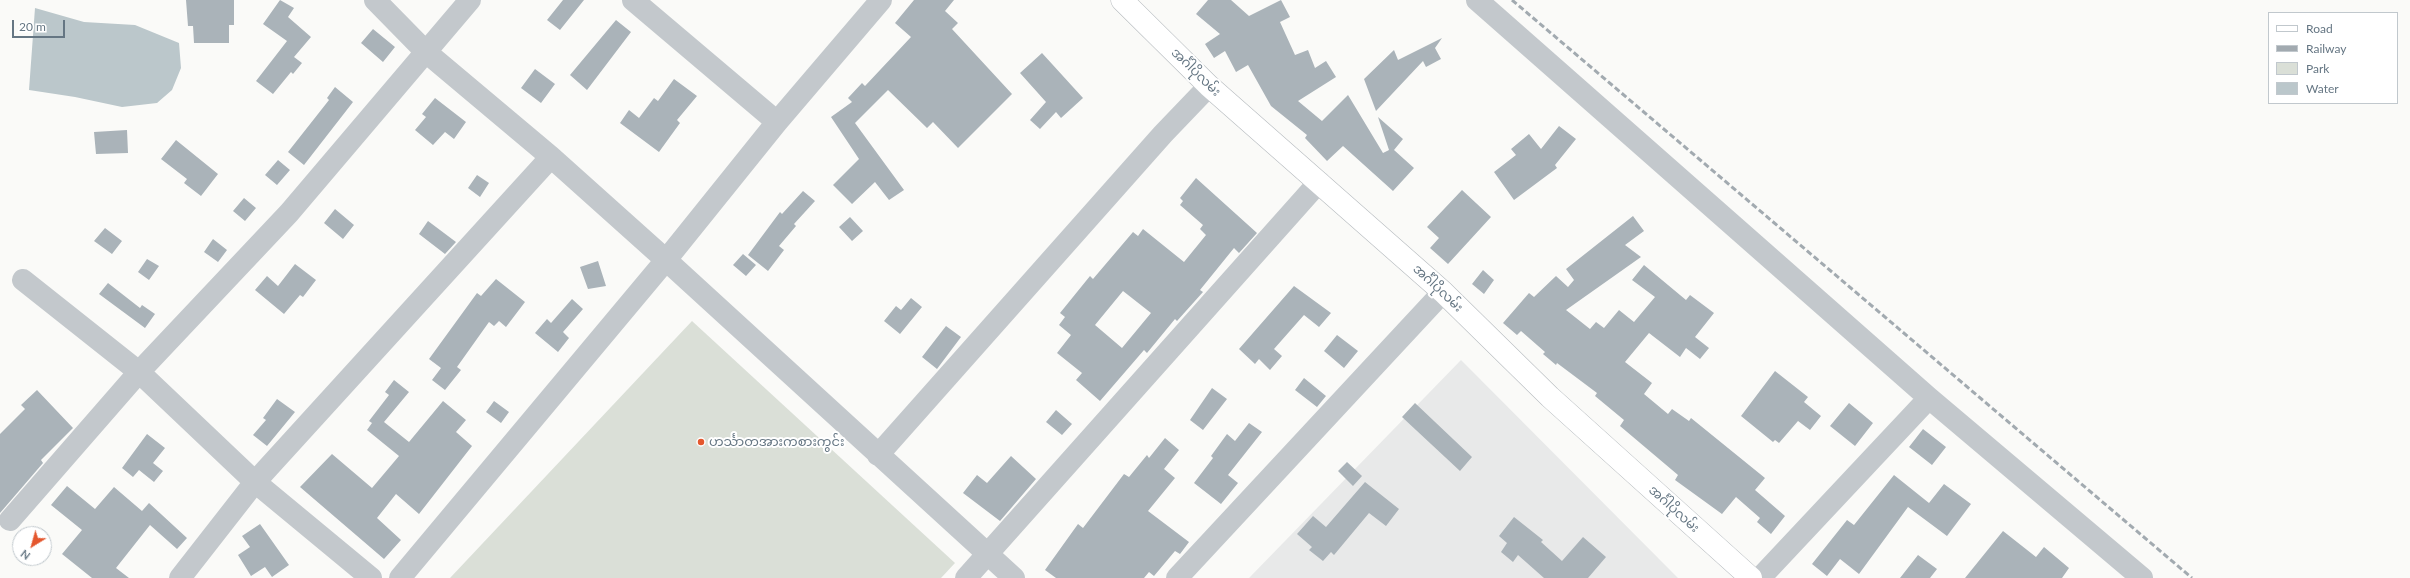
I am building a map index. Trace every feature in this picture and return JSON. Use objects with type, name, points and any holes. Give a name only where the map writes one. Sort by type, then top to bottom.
[{"type":"main road","name":"အင်္ဂါပိုလမ်း","points":[[1122,0],[1209,86],[1443,292],[1550,397],[1751,578]]},
{"type":"street","points":[[375,0],[426,52],[551,157],[1014,578]]},
{"type":"street","points":[[10,520],[139,372],[289,213],[470,0]]},
{"type":"street","points":[[633,0],[777,122]]},
{"type":"street","points":[[400,578],[666,260],[777,122],[881,0]]},
{"type":"street","points":[[1477,0],[1929,398],[2142,578]]},
{"type":"street","points":[[878,455],[1163,134],[1209,86]]},
{"type":"street","points":[[180,578],[255,482],[551,157]]},
{"type":"street","points":[[966,578],[1319,182]]},
{"type":"street","points":[[23,280],[139,372],[255,482],[371,578]]},
{"type":"street","points":[[1177,578],[1443,292]]},
{"type":"street","points":[[1760,578],[1929,398]]},
{"type":"shaded area","points":[[1461,360],[1678,578],[1249,578]]},
{"type":"green space","name":"ဟင်္သာတအားကစားကွင်း","points":[[692,321],[955,563],[941,578],[450,578]]},
{"type":"water","points":[[35,8],[84,22],[135,25],[179,43],[181,68],[172,90],[157,103],[122,107],[75,97],[29,90]]},
{"type":"building","points":[[186,0],[234,0],[234,25],[229,25],[229,43],[194,43],[193,26],[188,26]]},
{"type":"building","points":[[280,0],[294,8],[288,17],[311,37],[294,57],[302,63],[293,74],[291,72],[273,94],[256,81],[287,41],[263,24]]},
{"type":"building","points":[[563,0],[584,0],[560,30],[547,20]]},
{"type":"building","points":[[914,0],[954,0],[945,11],[958,23],[952,29],[1012,94],[958,148],[933,122],[927,128],[888,90],[855,123],[904,190],[889,200],[875,182],[852,204],[833,185],[859,159],[831,117],[852,102],[848,98],[862,83],[865,86],[911,37],[895,23]]},
{"type":"building","points":[[1208,0],[1231,0],[1249,16],[1281,0],[1290,17],[1280,22],[1295,55],[1308,50],[1315,68],[1326,61],[1336,77],[1298,101],[1322,121],[1348,95],[1383,153],[1389,150],[1378,117],[1403,139],[1394,150],[1414,168],[1393,191],[1343,146],[1327,161],[1305,138],[1307,135],[1271,106],[1248,65],[1236,72],[1225,51],[1214,58],[1205,44],[1220,34],[1196,14]]},
{"type":"building","points":[[616,20],[631,32],[587,90],[570,75]]},
{"type":"building","points":[[373,29],[395,47],[383,62],[361,43]]},
{"type":"building","points":[[1442,38],[1435,48],[1441,59],[1426,67],[1423,61],[1376,111],[1364,79],[1394,50],[1398,60]]},
{"type":"building","points":[[1042,53],[1083,98],[1061,118],[1056,112],[1040,129],[1030,120],[1046,102],[1020,73]]},
{"type":"building","points":[[535,69],[555,84],[541,103],[521,88]]},
{"type":"building","points":[[674,79],[697,96],[677,120],[680,123],[659,152],[620,123],[629,110],[639,118],[654,98],[658,101]]},
{"type":"building","points":[[335,87],[353,102],[304,165],[288,152],[329,100],[327,98]]},
{"type":"building","points":[[435,98],[466,122],[454,139],[445,132],[433,145],[415,130],[426,117],[422,114]]},
{"type":"building","points":[[1559,126],[1576,139],[1555,165],[1557,168],[1514,200],[1494,172],[1516,155],[1511,149],[1529,134],[1541,149]]},
{"type":"building","points":[[127,130],[128,153],[96,154],[94,132]]},
{"type":"building","points":[[176,140],[218,174],[201,196],[184,183],[187,179],[161,159]]},
{"type":"building","points":[[278,160],[290,170],[277,185],[265,175]]},
{"type":"building","points":[[477,175],[489,183],[480,197],[468,188]]},
{"type":"building","points":[[1196,178],[1257,233],[1239,253],[1234,248],[1200,290],[1203,292],[1177,321],[1175,319],[1147,353],[1144,350],[1100,401],[1076,380],[1082,373],[1057,353],[1071,335],[1059,325],[1065,317],[1060,313],[1090,276],[1093,279],[1133,232],[1138,236],[1143,229],[1184,262],[1206,235],[1200,229],[1203,225],[1180,205],[1183,201],[1180,198]],"holes":[[[1123,291],[1151,313],[1122,348],[1095,325]]]},
{"type":"building","points":[[1462,190],[1491,217],[1448,264],[1430,248],[1439,238],[1427,227]]},
{"type":"building","points":[[803,191],[815,201],[794,224],[796,226],[779,246],[784,250],[768,271],[748,255],[780,212],[782,214]]},
{"type":"building","points":[[244,198],[256,208],[245,221],[233,211]]},
{"type":"building","points":[[335,209],[354,225],[343,239],[324,223]]},
{"type":"building","points":[[1633,216],[1644,231],[1625,245],[1641,257],[1566,310],[1590,329],[1596,322],[1604,328],[1619,310],[1634,322],[1655,297],[1632,280],[1644,265],[1686,300],[1690,295],[1714,313],[1695,337],[1709,348],[1700,359],[1686,348],[1680,357],[1649,333],[1625,362],[1652,383],[1644,394],[1668,414],[1672,409],[1689,421],[1691,418],[1765,478],[1755,490],[1785,516],[1771,534],[1757,522],[1760,518],[1736,497],[1722,514],[1675,480],[1678,475],[1620,426],[1624,420],[1595,396],[1597,393],[1557,363],[1556,365],[1543,354],[1545,352],[1521,331],[1517,335],[1503,323],[1529,293],[1534,297],[1556,276],[1568,287],[1574,280],[1566,269]]},
{"type":"building","points":[[850,217],[863,231],[852,241],[839,227]]},
{"type":"building","points":[[428,221],[456,242],[445,254],[419,234]]},
{"type":"building","points":[[105,228],[122,241],[112,254],[94,241]]},
{"type":"building","points":[[213,239],[227,250],[218,262],[204,252]]},
{"type":"building","points":[[743,254],[756,265],[746,276],[733,265]]},
{"type":"building","points":[[147,259],[159,266],[149,280],[138,272]]},
{"type":"building","points":[[598,261],[606,286],[588,289],[580,267]]},
{"type":"building","points":[[295,264],[316,280],[303,297],[300,295],[284,314],[255,290],[267,276],[278,286]]},
{"type":"building","points":[[1483,270],[1494,280],[1484,294],[1472,284]]},
{"type":"building","points":[[496,279],[525,302],[506,327],[499,321],[494,326],[489,322],[457,367],[461,370],[445,390],[432,380],[441,368],[429,359],[477,293],[481,296]]},
{"type":"building","points":[[108,283],[140,308],[142,305],[155,314],[145,328],[99,294]]},
{"type":"building","points":[[1294,286],[1331,313],[1319,327],[1304,315],[1274,349],[1282,356],[1270,370],[1259,359],[1255,364],[1239,349]]},
{"type":"building","points":[[911,298],[922,307],[900,334],[884,321],[896,306],[901,310]]},
{"type":"building","points":[[572,299],[583,309],[563,332],[569,338],[558,352],[535,333],[547,319],[551,323]]},
{"type":"building","points":[[946,326],[961,337],[937,369],[922,357]]},
{"type":"building","points":[[1337,335],[1358,351],[1344,368],[1324,351]]},
{"type":"building","points":[[1775,371],[1808,397],[1804,402],[1821,416],[1810,430],[1798,421],[1779,443],[1775,440],[1773,442],[1741,416]]},
{"type":"building","points":[[1304,378],[1326,396],[1317,407],[1295,390]]},
{"type":"building","points":[[394,380],[409,392],[384,422],[409,442],[443,401],[466,420],[456,432],[472,446],[419,514],[396,494],[377,518],[401,540],[384,559],[300,487],[332,454],[372,488],[399,456],[367,430],[372,423],[369,421],[389,395],[385,392]]},
{"type":"building","points":[[1212,388],[1227,399],[1203,430],[1190,420]]},
{"type":"building","points":[[37,390],[73,428],[41,460],[43,463],[0,513],[0,434],[25,409],[21,405]]},
{"type":"building","points":[[277,399],[295,412],[267,446],[253,435],[266,420],[263,418]]},
{"type":"building","points":[[494,401],[509,412],[501,423],[486,412]]},
{"type":"building","points":[[1415,403],[1472,457],[1460,471],[1402,417]]},
{"type":"building","points":[[1849,403],[1873,423],[1855,446],[1830,426]]},
{"type":"building","points":[[1056,410],[1072,424],[1062,435],[1046,422]]},
{"type":"building","points":[[1249,423],[1262,432],[1228,475],[1238,483],[1221,504],[1194,483],[1213,458],[1211,456],[1227,434],[1235,441]]},
{"type":"building","points":[[1923,429],[1946,447],[1932,465],[1909,447]]},
{"type":"building","points":[[147,434],[165,448],[153,463],[163,471],[154,482],[139,470],[133,477],[122,468]]},
{"type":"building","points":[[1165,438],[1179,450],[1164,469],[1175,478],[1148,511],[1189,542],[1180,554],[1175,551],[1154,576],[1149,572],[1144,578],[1056,578],[1045,570],[1078,524],[1083,528],[1124,474],[1129,477],[1147,455],[1149,458]]},
{"type":"building","points":[[1011,456],[1036,479],[1000,521],[963,493],[977,475],[987,483]]},
{"type":"building","points":[[1347,462],[1362,476],[1353,486],[1338,471]]},
{"type":"building","points":[[1894,475],[1929,503],[1944,484],[1971,504],[1947,536],[1908,507],[1859,574],[1840,559],[1827,576],[1812,564],[1847,520],[1854,525]]},
{"type":"building","points":[[1365,482],[1399,509],[1386,526],[1369,513],[1334,555],[1331,552],[1323,561],[1309,550],[1312,547],[1297,534],[1313,516],[1326,527]]},
{"type":"building","points":[[67,486],[95,509],[114,487],[142,511],[149,503],[187,538],[177,549],[150,525],[116,568],[129,578],[92,578],[62,554],[82,530],[51,505]]},
{"type":"building","points":[[1514,517],[1543,540],[1541,542],[1562,561],[1583,537],[1606,557],[1588,578],[1544,578],[1518,555],[1513,562],[1501,552],[1507,543],[1499,536]]},
{"type":"building","points":[[260,524],[289,565],[272,577],[265,567],[251,576],[238,555],[250,547],[242,536]]},
{"type":"building","points":[[2003,531],[2036,557],[2044,547],[2069,568],[2062,578],[1965,578]]},
{"type":"building","points":[[1918,555],[1937,569],[1930,578],[1900,578]]},
{"type":"railway","points":[[1512,0],[2192,578]]},
{"type":"place","name":"ဟင်္သာတအားကစားကွင်း","points":[[701,442]]}]
